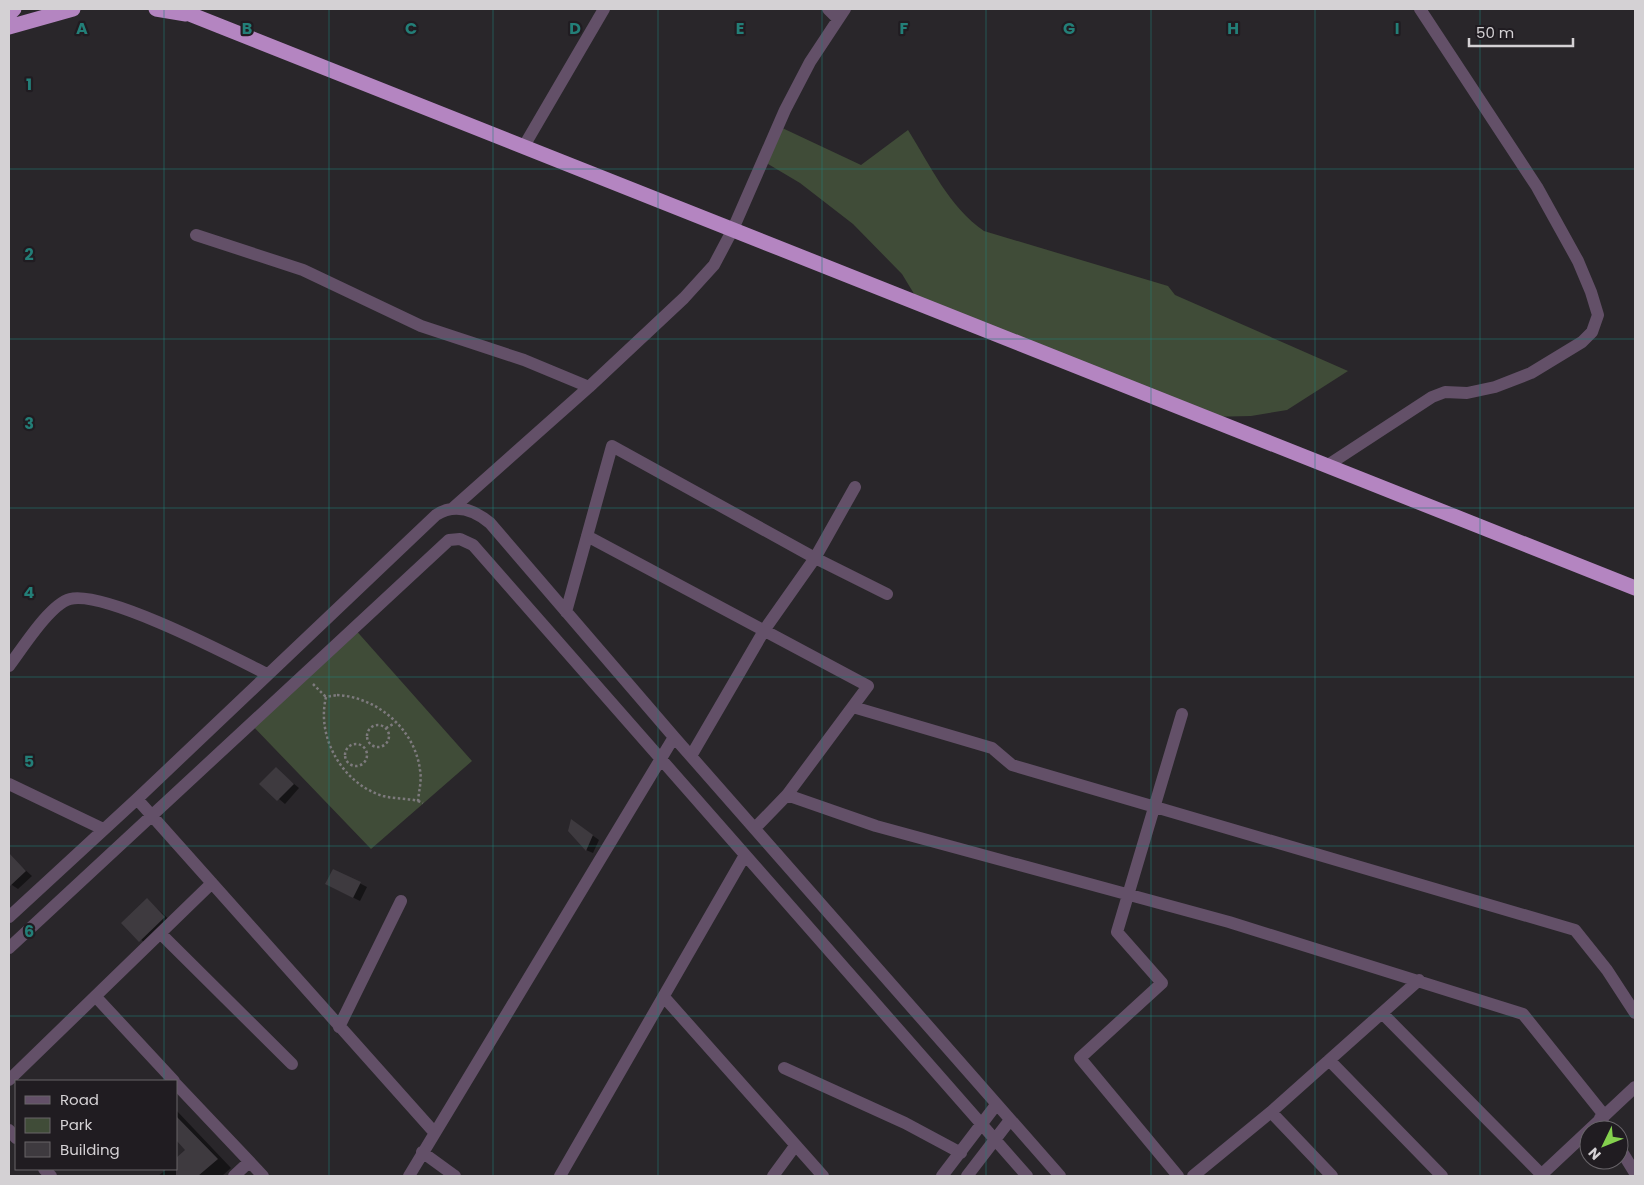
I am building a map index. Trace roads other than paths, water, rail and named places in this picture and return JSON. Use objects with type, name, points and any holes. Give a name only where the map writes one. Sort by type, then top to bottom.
[{"type":"highway","points":[[9,14],[14,9]]},
{"type":"highway","points":[[9,27],[73,9]]},
{"type":"highway","points":[[156,9],[181,11],[1635,588]]},
{"type":"street","points":[[524,146],[604,9]]},
{"type":"street","points":[[9,917],[137,799],[436,515],[453,508],[589,387],[690,292],[714,265],[810,62],[841,14],[828,9]]},
{"type":"street","points":[[1328,465],[1432,397],[1445,392],[1467,393],[1495,387],[1531,373],[1582,342],[1592,332],[1598,315],[1578,261],[1537,187],[1420,9]]},
{"type":"street","points":[[196,235],[303,270],[421,326],[524,360],[589,387]]},
{"type":"street","points":[[566,612],[612,446],[815,558],[887,594]]},
{"type":"street","points":[[691,756],[765,629],[815,558],[855,487]]},
{"type":"street","points":[[453,508],[472,511],[490,523],[691,756],[1060,1176]]},
{"type":"street","points":[[587,536],[765,629],[868,686],[787,795],[755,828]]},
{"type":"street","points":[[9,948],[448,540],[465,540],[473,545],[1027,1176]]},
{"type":"street","points":[[9,666],[49,615],[68,599],[85,598],[147,618],[267,674]]},
{"type":"street","points":[[853,707],[992,748],[1012,765],[1575,930],[1607,970],[1635,1013]]},
{"type":"street","points":[[1178,1176],[1080,1058],[1162,983],[1117,932],[1182,714]]},
{"type":"street","points":[[409,1176],[674,736]]},
{"type":"street","points":[[9,784],[104,830]]},
{"type":"street","points":[[787,795],[876,826],[1128,894],[1418,980],[1523,1014],[1604,1120]]},
{"type":"street","points":[[137,799],[434,1132]]},
{"type":"street","points":[[560,1176],[746,855]]},
{"type":"street","points":[[9,1080],[96,998],[212,883]]},
{"type":"street","points":[[339,1027],[401,901]]},
{"type":"street","points":[[161,934],[292,1064]]},
{"type":"street","points":[[1193,1176],[1271,1112],[1418,980]]},
{"type":"street","points":[[664,997],[823,1176]]},
{"type":"street","points":[[96,998],[173,1080]]},
{"type":"street","points":[[1382,1013],[1542,1175],[1602,1116],[1635,1087]]},
{"type":"street","points":[[1329,1060],[1442,1176]]},
{"type":"street","points":[[784,1068],[904,1123],[961,1153]]},
{"type":"street","points":[[178,1085],[263,1176]]},
{"type":"street","points":[[942,1176],[996,1105]]},
{"type":"street","points":[[1271,1112],[1332,1176]]},
{"type":"street","points":[[967,1176],[1010,1120]]},
{"type":"street","points":[[773,1176],[795,1146]]},
{"type":"street","points":[[422,1152],[454,1176]]},
{"type":"street","points":[[234,1176],[249,1162]]}]
